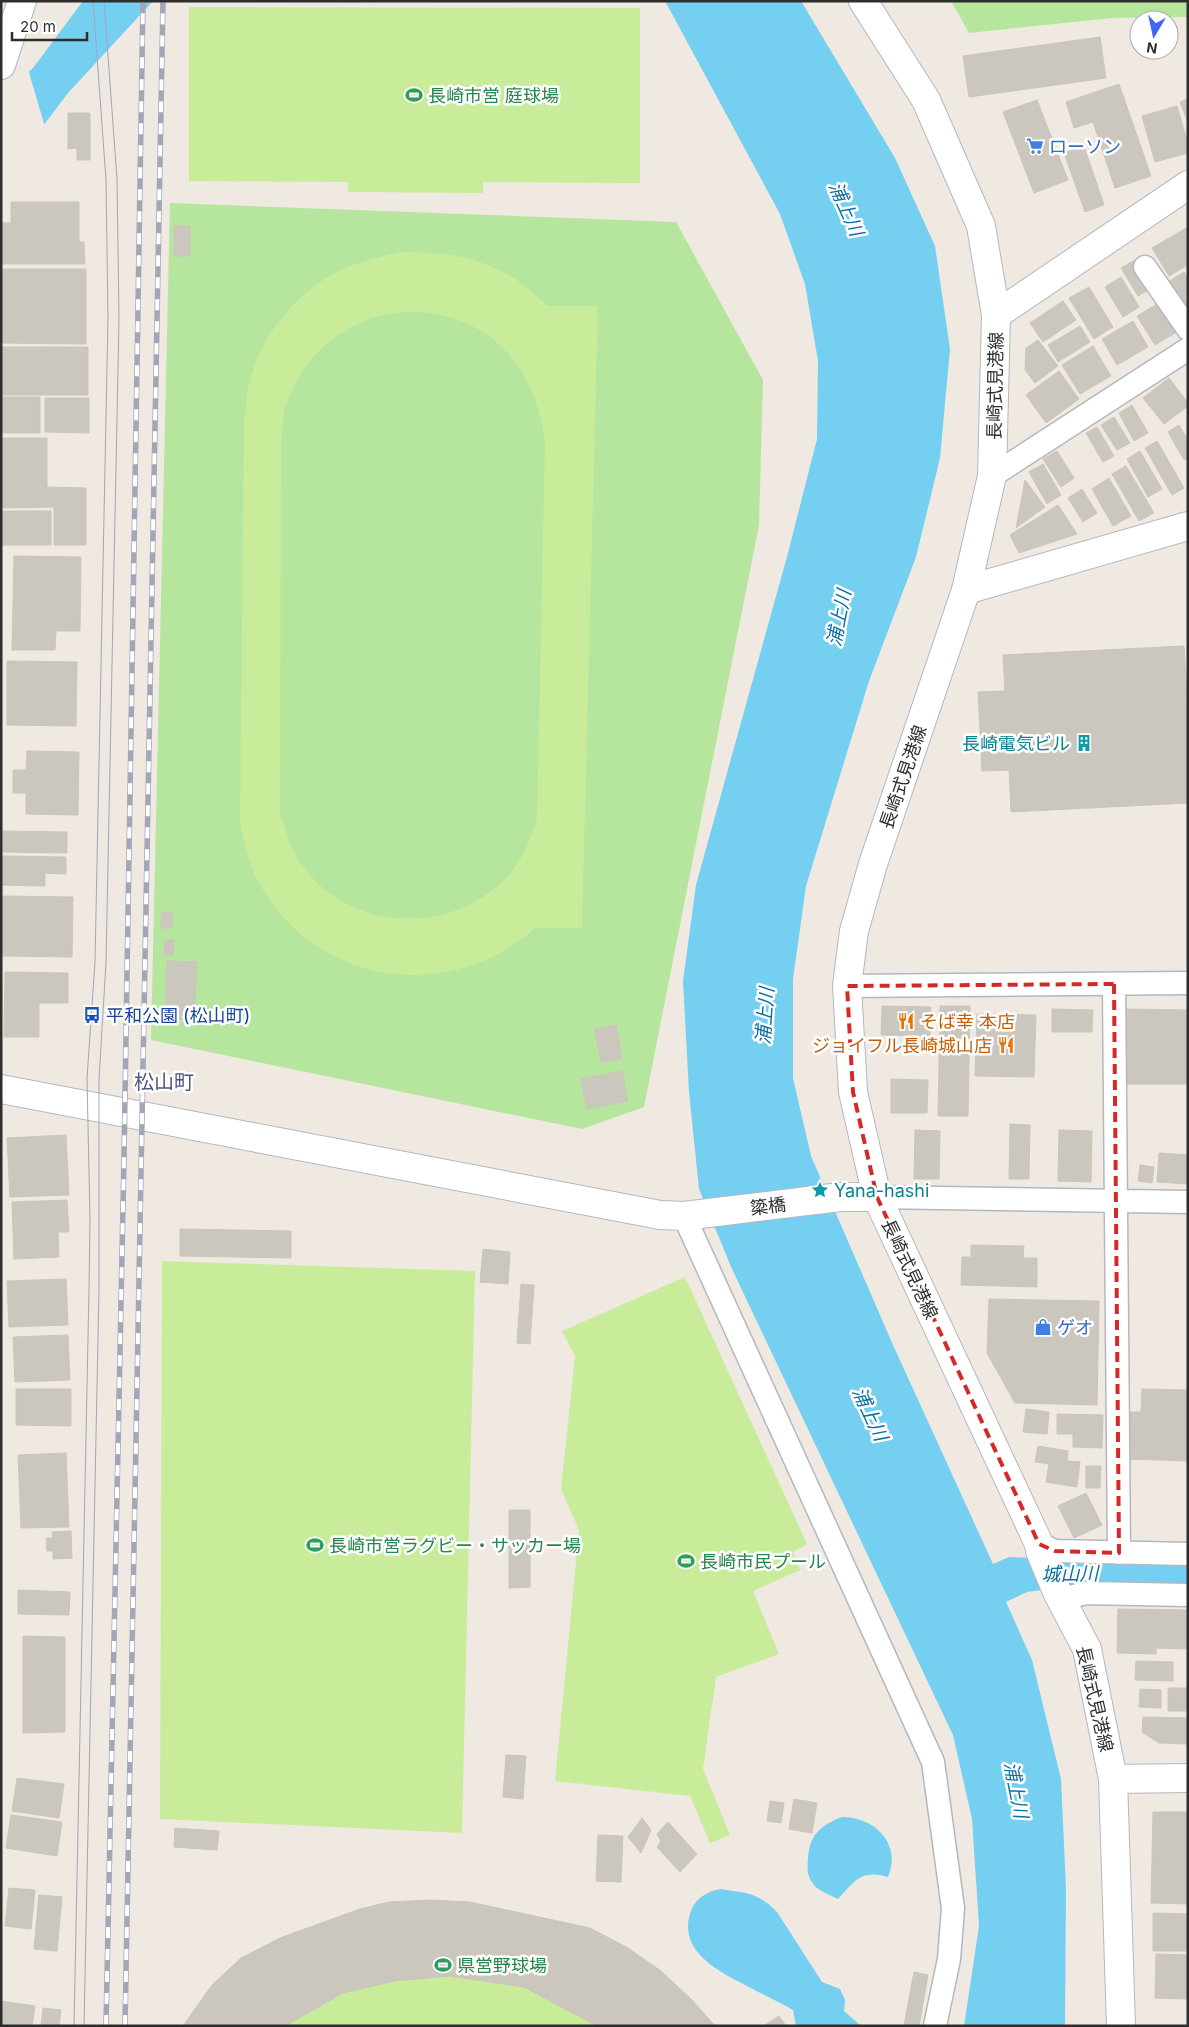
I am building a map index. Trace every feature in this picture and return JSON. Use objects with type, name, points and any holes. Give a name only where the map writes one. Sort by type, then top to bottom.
[{"type":"main road","points":[[1,65],[22,1]]},
{"type":"main road","name":"長崎式見港線","points":[[863,1],[926,100],[980,226],[996,315],[992,476],[966,590],[873,864],[854,931],[847,986],[853,1092],[877,1197],[1060,1596],[1087,1649],[1113,1779],[1121,2026]]},
{"type":"main road","points":[[996,315],[1188,185]]},
{"type":"main road","points":[[966,590],[1188,526]]},
{"type":"main road","name":"簗橋","points":[[1,1089],[660,1215],[689,1215],[840,1197],[877,1197]]},
{"type":"main road","points":[[1113,1779],[1188,1778]]},
{"type":"street","points":[[1145,268],[1188,329]]},
{"type":"street","points":[[992,476],[1188,348]]},
{"type":"street","points":[[1114,984],[1119,1553]]},
{"type":"street","points":[[847,986],[1188,984]]},
{"type":"street","points":[[877,1197],[1188,1202]]},
{"type":"street","points":[[689,1215],[934,1762],[953,1908],[949,1958],[935,2026]]},
{"type":"street","points":[[1039,1548],[1055,1551],[1188,1554]]},
{"type":"street","points":[[1060,1596],[1086,1593],[1188,1595]]},
{"type":"highlighted area","points":[[1114,984],[1119,1553],[1055,1551],[1039,1544],[877,1197],[853,1092],[847,986]]},
{"type":"green space","points":[[951,1],[1188,1],[1188,17],[1179,17],[1179,10],[1129,10],[1129,18],[969,33]]},
{"type":"green space","name":"長崎市営 庭球場","points":[[189,7],[640,8],[640,183],[483,182],[483,193],[348,192],[348,182],[189,181]]},
{"type":"green space","points":[[170,203],[676,222],[763,380],[759,525],[644,1107],[582,1129],[151,1040]]},
{"type":"green space","points":[[400,252],[442,254],[480,262],[498,269],[515,279],[547,306],[598,306],[582,928],[535,928],[500,953],[462,968],[422,975],[383,972],[345,961],[310,941],[280,913],[256,877],[248,857],[240,823],[244,420],[248,389],[253,370],[260,352],[281,319],[308,291],[324,279],[348,267]],"holes":[[[411,312],[438,314],[461,321],[481,331],[499,344],[513,359],[525,377],[541,419],[545,443],[537,819],[519,862],[493,890],[466,906],[437,916],[406,918],[375,915],[347,904],[321,886],[296,856],[280,813],[281,440],[284,413],[289,396],[306,366],[330,341],[360,323],[376,317]]]},
{"type":"green space","name":"長崎市営ラグビー・サッカー場","points":[[162,1261],[475,1271],[462,1833],[160,1819]]},
{"type":"green space","name":"長崎市民プール","points":[[685,1277],[807,1544],[793,1552],[800,1570],[753,1591],[779,1654],[716,1677],[703,1769],[730,1835],[710,1843],[690,1796],[555,1781],[579,1530],[561,1489],[575,1356],[562,1331]]},
{"type":"green space","name":"県営野球場","points":[[449,1976],[524,1987],[597,2026],[285,2026],[343,1993],[395,1981]]},
{"type":"water","points":[[83,1],[153,1],[68,93],[43,126],[20,79],[33,68]]},
{"type":"water","points":[[665,1],[801,1],[895,158],[935,246],[950,349],[940,458],[916,557],[869,681],[806,886],[793,979],[793,1078],[811,1156],[893,1345],[993,1564],[1009,1557],[1188,1563],[1188,1586],[1084,1584],[1027,1592],[1006,1602],[1032,1660],[1061,1779],[1066,1889],[1065,2026],[964,2026],[979,1926],[972,1819],[953,1735],[732,1269],[699,1189],[689,1092],[683,981],[696,885],[788,553],[817,439],[818,361],[805,284],[780,214]]},
{"type":"water","points":[[842,1817],[854,1818],[875,1827],[888,1844],[891,1854],[891,1865],[888,1877],[878,1875],[864,1876],[853,1882],[838,1899],[814,1885],[809,1876],[808,1863],[809,1851],[814,1837],[822,1827]]},
{"type":"water","points":[[720,1889],[751,1895],[770,1905],[777,1912],[822,1982],[840,1989],[845,2000],[844,2011],[861,2026],[796,2026],[793,2010],[727,1975],[705,1960],[696,1951],[690,1940],[688,1928],[690,1914],[694,1904],[701,1897]]},
{"type":"pier","points":[[28,69],[45,127],[6,197],[1,202],[1,101],[19,77]]},
{"type":"building","points":[[1100,37],[1106,78],[969,97],[963,56]]},
{"type":"building","points":[[1119,84],[1151,176],[1115,188],[1093,122],[1074,128],[1066,102]]},
{"type":"building","points":[[1188,99],[1188,122],[1180,102]]},
{"type":"building","name":"ローソン","points":[[1037,100],[1068,180],[1034,193],[1003,112]]},
{"type":"building","points":[[1177,106],[1188,144],[1188,153],[1155,162],[1142,116]]},
{"type":"building","points":[[68,113],[90,113],[90,160],[77,160],[77,148],[68,149]]},
{"type":"building","points":[[1084,146],[1104,205],[1085,212],[1064,153]]},
{"type":"building","points":[[11,202],[79,202],[79,242],[84,242],[85,264],[1,264],[1,223],[11,223]]},
{"type":"building","points":[[174,226],[190,226],[190,256],[174,256]]},
{"type":"building","points":[[1188,227],[1188,265],[1169,276],[1152,248]]},
{"type":"building","points":[[1135,260],[1152,288],[1138,296],[1121,268]]},
{"type":"building","points":[[1,269],[86,269],[86,344],[1,343]]},
{"type":"building","points":[[1184,272],[1188,278],[1188,314],[1168,282]]},
{"type":"building","points":[[1121,277],[1139,307],[1123,317],[1105,287]]},
{"type":"building","points":[[1089,287],[1113,327],[1094,339],[1069,298]]},
{"type":"building","points":[[1164,300],[1182,329],[1155,345],[1137,316]]},
{"type":"building","points":[[1063,301],[1076,320],[1043,342],[1030,323]]},
{"type":"building","points":[[1133,321],[1148,347],[1117,365],[1102,339]]},
{"type":"building","points":[[1080,326],[1090,342],[1058,362],[1048,345]]},
{"type":"building","points":[[1038,340],[1058,366],[1035,383],[1025,370],[1026,348]]},
{"type":"building","points":[[1093,346],[1111,376],[1080,394],[1062,365]]},
{"type":"building","points":[[1,347],[88,347],[88,395],[1,395]]},
{"type":"building","points":[[1059,371],[1079,399],[1046,423],[1026,395]]},
{"type":"building","points":[[1169,378],[1188,403],[1188,406],[1164,424],[1143,398]]},
{"type":"building","points":[[1,397],[40,397],[40,433],[1,433]]},
{"type":"building","points":[[45,398],[89,398],[89,433],[45,432]]},
{"type":"building","points":[[1132,405],[1148,433],[1134,441],[1119,413]]},
{"type":"building","points":[[1114,417],[1130,443],[1117,450],[1101,425]]},
{"type":"building","points":[[1179,425],[1188,440],[1188,458],[1184,460],[1168,432]]},
{"type":"building","points":[[1097,427],[1114,456],[1103,462],[1086,433]]},
{"type":"building","points":[[1,438],[47,438],[47,487],[86,488],[86,545],[54,545],[54,507],[1,508]]},
{"type":"building","points":[[1157,441],[1184,488],[1172,495],[1145,448]]},
{"type":"building","points":[[1057,451],[1074,478],[1061,487],[1043,459]]},
{"type":"building","points":[[1140,451],[1162,489],[1148,497],[1127,459]]},
{"type":"building","points":[[1043,464],[1061,495],[1047,504],[1029,472]]},
{"type":"building","points":[[1126,466],[1154,513],[1139,521],[1112,474]]},
{"type":"building","points":[[1109,478],[1131,516],[1113,526],[1092,489]]},
{"type":"building","points":[[1025,480],[1045,507],[1016,528]]},
{"type":"building","points":[[1082,489],[1097,513],[1083,522],[1068,498]]},
{"type":"building","points":[[1058,505],[1077,534],[1019,553],[1010,535]]},
{"type":"building","points":[[1,511],[51,511],[51,545],[1,545]]},
{"type":"building","points":[[14,556],[81,557],[80,631],[56,631],[55,650],[12,650]]},
{"type":"building","name":"長崎電気ビル","points":[[1184,646],[1188,716],[1188,803],[1011,812],[1009,770],[982,771],[978,692],[1005,691],[1003,655]]},
{"type":"building","points":[[7,661],[77,662],[76,726],[7,725]]},
{"type":"building","points":[[27,751],[79,752],[78,815],[26,814],[26,793],[13,793],[13,770],[26,770]]},
{"type":"building","points":[[3,831],[67,832],[67,853],[3,852]]},
{"type":"building","points":[[1,856],[66,857],[66,874],[45,873],[45,886],[1,885]]},
{"type":"building","points":[[1,896],[73,897],[72,957],[1,956]]},
{"type":"building","points":[[172,912],[172,928],[161,928],[161,913]]},
{"type":"building","points":[[165,940],[174,940],[173,955],[164,955]]},
{"type":"building","points":[[167,961],[197,962],[194,1020],[165,1018]]},
{"type":"building","points":[[5,972],[68,973],[68,1003],[39,1003],[39,1037],[4,1037]]},
{"type":"building","name":"そば幸 本店","points":[[882,1006],[931,1007],[930,1036],[881,1035]]},
{"type":"building","points":[[940,1006],[970,1006],[968,1116],[938,1116]]},
{"type":"building","points":[[1052,1009],[1093,1010],[1092,1032],[1052,1032]]},
{"type":"building","points":[[1125,1009],[1188,1010],[1188,1084],[1125,1084]]},
{"type":"building","name":"ジョイフル長崎城山店","points":[[977,1014],[1036,1015],[1034,1077],[975,1076]]},
{"type":"building","points":[[616,1025],[622,1059],[601,1062],[594,1029]]},
{"type":"building","points":[[622,1071],[628,1101],[587,1109],[581,1079]]},
{"type":"building","points":[[891,1079],[928,1080],[927,1113],[891,1113]]},
{"type":"building","points":[[1010,1124],[1030,1125],[1029,1179],[1009,1179]]},
{"type":"building","points":[[915,1130],[940,1131],[939,1179],[914,1179]]},
{"type":"building","points":[[1059,1130],[1092,1131],[1091,1182],[1058,1181]]},
{"type":"building","points":[[66,1135],[69,1195],[10,1197],[7,1138]]},
{"type":"building","points":[[1159,1153],[1188,1155],[1188,1184],[1157,1182]]},
{"type":"building","points":[[1140,1165],[1154,1167],[1152,1183],[1138,1181]]},
{"type":"building","points":[[67,1200],[69,1232],[58,1232],[59,1257],[14,1259],[12,1202]]},
{"type":"building","points":[[180,1229],[291,1231],[291,1258],[180,1256]]},
{"type":"building","points":[[971,1245],[1024,1246],[1023,1258],[1037,1258],[1037,1287],[961,1285],[962,1257],[971,1257]]},
{"type":"building","points":[[483,1249],[510,1252],[508,1284],[480,1282]]},
{"type":"building","points":[[66,1279],[68,1325],[9,1327],[7,1281]]},
{"type":"building","points":[[521,1284],[534,1285],[530,1344],[517,1343]]},
{"type":"building","name":"ゲオ","points":[[989,1299],[1099,1301],[1097,1405],[1015,1403],[987,1353]]},
{"type":"building","points":[[68,1335],[70,1380],[15,1382],[13,1337]]},
{"type":"building","points":[[16,1389],[71,1389],[71,1426],[16,1425]]},
{"type":"building","points":[[1142,1389],[1188,1390],[1188,1461],[1126,1459],[1127,1412],[1141,1412]]},
{"type":"building","points":[[1026,1409],[1049,1412],[1047,1434],[1023,1432]]},
{"type":"building","points":[[1057,1414],[1103,1415],[1102,1448],[1073,1447],[1073,1434],[1057,1434]]},
{"type":"building","points":[[1038,1446],[1068,1451],[1067,1461],[1080,1462],[1077,1487],[1046,1482],[1049,1464],[1035,1462]]},
{"type":"building","points":[[66,1453],[69,1527],[21,1528],[18,1455]]},
{"type":"building","points":[[1086,1466],[1101,1466],[1100,1488],[1086,1488]]},
{"type":"building","points":[[1086,1493],[1102,1525],[1074,1538],[1058,1506]]},
{"type":"building","points":[[509,1510],[530,1510],[530,1587],[509,1588]]},
{"type":"building","points":[[71,1531],[72,1558],[53,1559],[53,1551],[47,1551],[46,1538],[53,1538],[52,1532]]},
{"type":"building","points":[[18,1590],[70,1592],[69,1615],[18,1614]]},
{"type":"building","points":[[1118,1609],[1188,1610],[1188,1649],[1156,1648],[1156,1654],[1117,1653]]},
{"type":"building","points":[[23,1636],[65,1637],[65,1732],[23,1733]]},
{"type":"building","points":[[1136,1661],[1173,1662],[1173,1681],[1135,1680]]},
{"type":"building","points":[[1168,1688],[1188,1688],[1188,1711],[1168,1711]]},
{"type":"building","points":[[1140,1689],[1161,1690],[1161,1708],[1139,1707]]},
{"type":"building","points":[[1143,1717],[1188,1718],[1188,1744],[1159,1743],[1142,1732]]},
{"type":"building","points":[[506,1755],[526,1756],[523,1799],[503,1797]]},
{"type":"building","points":[[17,1778],[64,1784],[59,1818],[12,1811]]},
{"type":"building","points":[[794,1799],[817,1803],[812,1833],[789,1829]]},
{"type":"building","points":[[770,1801],[784,1803],[781,1823],[767,1821]]},
{"type":"building","points":[[1153,1812],[1188,1812],[1188,1904],[1151,1903]]},
{"type":"building","points":[[11,1815],[62,1822],[57,1856],[6,1848]]},
{"type":"building","points":[[642,1818],[651,1830],[641,1853],[628,1837]]},
{"type":"building","points":[[668,1822],[697,1854],[680,1872],[657,1847],[661,1841],[657,1834]]},
{"type":"building","points":[[175,1828],[219,1831],[217,1850],[174,1847]]},
{"type":"building","points":[[598,1835],[623,1836],[621,1882],[596,1881]]},
{"type":"building","points":[[9,1888],[35,1890],[31,1929],[5,1926]]},
{"type":"building","points":[[39,1895],[62,1897],[57,1951],[34,1949]]},
{"type":"building","name":"県営野球場","points":[[428,1900],[470,1902],[590,1928],[628,1948],[661,1971],[692,2000],[715,2026],[597,2026],[524,1987],[449,1976],[395,1981],[343,1993],[285,2026],[183,2026],[212,1985],[241,1958],[280,1938],[360,1909],[389,1902]]},
{"type":"building","points":[[1153,1913],[1188,1914],[1188,1951],[1153,1951]]},
{"type":"building","points":[[1156,1954],[1188,1955],[1188,1999],[1155,1998]]},
{"type":"building","points":[[914,1972],[928,1975],[919,2026],[909,2026],[904,2025]]},
{"type":"building","points":[[1,2001],[35,2006],[32,2026],[1,2026]]},
{"type":"building","points":[[43,2008],[61,2010],[59,2026],[41,2026]]},
{"type":"building","points":[[779,2016],[786,2026],[765,2025]]},
{"type":"tram line","points":[[74,2026],[90,1220],[87,1078],[95,962],[108,318],[106,180],[93,1]]},
{"type":"tram line","points":[[84,2026],[99,1289],[99,1079],[106,963],[119,318],[117,179],[104,1]]},
{"type":"railway","points":[[106,2026],[124,1158],[143,1]]},
{"type":"railway","points":[[125,2026],[163,1]]},
{"type":"place","name":"長崎市営 庭球場","points":[[414,95]]},
{"type":"place","name":"ローソン","points":[[1035,146]]},
{"type":"place","name":"長崎電気ビル","points":[[1084,743]]},
{"type":"place","name":"平和公園 (松山町)","points":[[92,1015]]},
{"type":"place","name":"そば幸 本店","points":[[906,1021]]},
{"type":"place","name":"ジョイフル長崎城山店","points":[[1006,1045]]},
{"type":"place","name":"Yana-hashi","points":[[820,1190]]},
{"type":"place","name":"ゲオ","points":[[1043,1327]]},
{"type":"place","name":"長崎市営ラグビー・サッカー場","points":[[315,1545]]},
{"type":"place","name":"長崎市民プール","points":[[686,1561]]},
{"type":"place","name":"県営野球場","points":[[443,1965]]},
{"type":"district","name":"松山町","points":[[164,1082]]},
{"type":"water label","name":"浦上川","points":[[846,209]]},
{"type":"water label","name":"浦上川","points":[[839,618]]},
{"type":"water label","name":"浦上川","points":[[765,1016]]},
{"type":"water label","name":"浦上川","points":[[870,1414]]},
{"type":"water label","name":"城山川","points":[[1070,1574]]},
{"type":"water label","name":"浦上川","points":[[1016,1790]]}]
